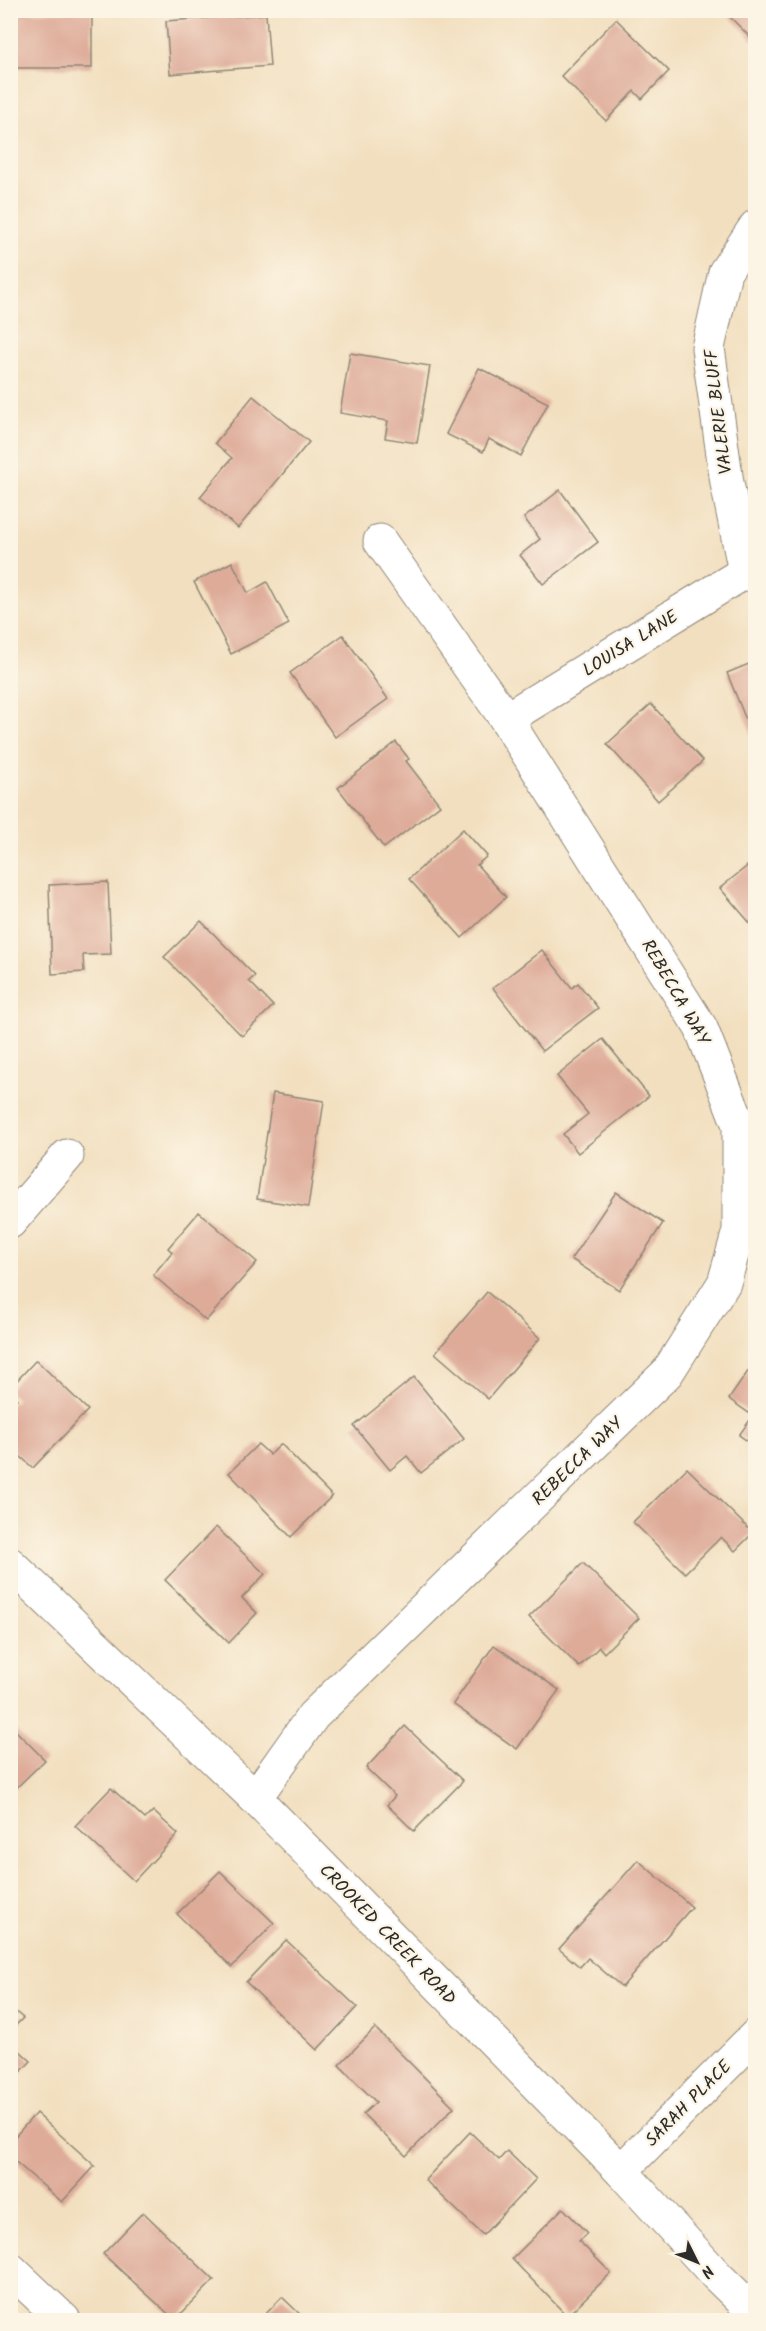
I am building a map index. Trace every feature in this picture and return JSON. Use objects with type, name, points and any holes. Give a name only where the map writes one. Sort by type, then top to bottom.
[{"type":"street","name":"VALERIE BLUFF","points":[[751,572],[727,483],[708,348],[725,272],[756,226]]},
{"type":"street","name":"REBECCA WAY","points":[[255,1798],[314,1716],[668,1373],[724,1283],[739,1231],[739,1125],[701,1028],[506,719],[380,541]]},
{"type":"street","name":"LOUISA LANE","points":[[506,719],[751,572]]},
{"type":"street","points":[[10,1222],[67,1156]]},
{"type":"street","name":"CROOKED CREEK ROAD","points":[[10,1564],[255,1798],[621,2171],[716,2275],[756,2314]]},
{"type":"street","name":"SARAH PLACE","points":[[621,2171],[756,2035]]},
{"type":"street","points":[[10,2269],[64,2320]]},
{"type":"building","points":[[723,10],[756,10],[756,43]]},
{"type":"building","points":[[10,12],[92,12],[92,68],[10,68]]},
{"type":"building","points":[[266,14],[270,66],[170,74],[166,21]]},
{"type":"building","points":[[616,19],[669,71],[642,99],[634,91],[606,121],[561,76]]},
{"type":"building","points":[[350,353],[430,366],[417,443],[385,438],[388,421],[340,413]]},
{"type":"building","points":[[479,368],[548,403],[521,456],[489,439],[483,452],[446,434]]},
{"type":"building","points":[[253,396],[309,442],[238,528],[200,497],[232,458],[215,443]]},
{"type":"building","points":[[560,490],[598,542],[543,584],[520,555],[540,539],[524,518]]},
{"type":"building","points":[[232,562],[248,593],[267,582],[289,624],[231,654],[194,582]]},
{"type":"building","points":[[343,635],[388,699],[335,737],[290,673]]},
{"type":"building","points":[[756,661],[756,742],[755,742],[727,673]]},
{"type":"building","points":[[651,704],[703,761],[658,801],[607,744]]},
{"type":"building","points":[[396,742],[409,759],[406,761],[440,805],[384,848],[338,788]]},
{"type":"building","points":[[463,829],[487,856],[477,865],[506,897],[462,938],[409,879]]},
{"type":"building","points":[[756,859],[756,930],[720,888]]},
{"type":"building","points":[[108,882],[111,954],[83,955],[84,972],[52,974],[49,885]]},
{"type":"building","points":[[201,921],[255,976],[249,981],[273,1006],[242,1036],[164,957]]},
{"type":"building","points":[[542,950],[572,988],[578,983],[598,1008],[542,1051],[493,988]]},
{"type":"building","points":[[603,1039],[649,1096],[578,1153],[563,1134],[588,1114],[557,1076]]},
{"type":"building","points":[[273,1093],[324,1101],[308,1207],[257,1199]]},
{"type":"building","points":[[616,1192],[663,1223],[619,1290],[571,1259]]},
{"type":"building","points":[[199,1212],[257,1262],[206,1321],[153,1275],[172,1252],[168,1248]]},
{"type":"building","points":[[487,1292],[540,1338],[488,1399],[435,1353]]},
{"type":"building","points":[[36,1360],[88,1410],[33,1468],[10,1447],[10,1405],[17,1399],[10,1393],[10,1388]]},
{"type":"building","points":[[753,1364],[756,1366],[756,1447],[739,1435],[753,1416],[729,1399]]},
{"type":"building","points":[[414,1377],[464,1439],[421,1473],[407,1456],[390,1470],[354,1426]]},
{"type":"building","points":[[258,1444],[270,1455],[281,1444],[332,1496],[291,1537],[229,1473]]},
{"type":"building","points":[[687,1468],[753,1533],[735,1551],[721,1537],[685,1573],[633,1522]]},
{"type":"building","points":[[216,1527],[265,1574],[242,1598],[257,1613],[229,1643],[165,1580]]},
{"type":"building","points":[[583,1563],[639,1618],[604,1653],[599,1647],[579,1667],[529,1617]]},
{"type":"building","points":[[494,1645],[559,1690],[517,1749],[453,1704]]},
{"type":"building","points":[[10,1725],[45,1760],[10,1794]]},
{"type":"building","points":[[405,1726],[463,1781],[414,1831],[387,1805],[395,1796],[366,1768]]},
{"type":"building","points":[[111,1788],[145,1819],[153,1811],[178,1834],[134,1881],[75,1826]]},
{"type":"building","points":[[638,1860],[692,1907],[622,1987],[588,1958],[580,1967],[559,1949]]},
{"type":"building","points":[[220,1871],[274,1923],[232,1967],[177,1914]]},
{"type":"building","points":[[286,1940],[357,2007],[317,2050],[246,1982]]},
{"type":"building","points":[[10,2007],[23,2018],[10,2031]]},
{"type":"building","points":[[375,2028],[454,2107],[406,2156],[363,2114],[376,2102],[339,2065]]},
{"type":"building","points":[[10,2042],[31,2061],[10,2083]]},
{"type":"building","points":[[36,2113],[95,2166],[62,2202],[10,2157],[10,2142]]},
{"type":"building","points":[[470,2132],[499,2160],[507,2151],[536,2179],[483,2235],[425,2180]]},
{"type":"building","points":[[563,2208],[587,2233],[579,2241],[611,2273],[567,2316],[512,2259]]},
{"type":"building","points":[[143,2212],[214,2280],[175,2320],[103,2254]]},
{"type":"building","points":[[282,2297],[306,2320],[260,2320]]}]
